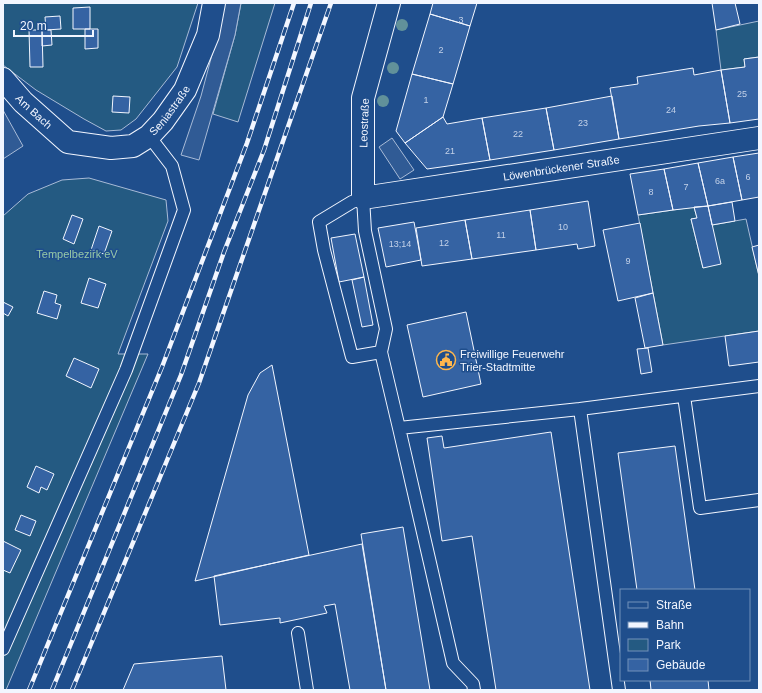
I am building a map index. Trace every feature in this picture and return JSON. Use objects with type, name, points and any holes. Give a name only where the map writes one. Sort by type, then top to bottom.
[{"type":"street","name":"Seniastraße","points":[[68,142],[111,148],[133,146],[149,136],[163,121],[185,90],[208,35],[214,3]]},
{"type":"street","name":"Leostraße","points":[[363,198],[363,98],[389,3]]},
{"type":"street","name":"Am Bach","points":[[3,78],[23,102],[68,142]]},
{"type":"street","name":"Löwenbrückener Straße","points":[[363,198],[759,138]]},
{"type":"lane","points":[[3,649],[126,370],[184,210],[172,166],[149,136]]},
{"type":"lane","points":[[381,352],[352,357],[324,250],[319,222],[352,202],[363,198],[365,231],[386,329],[381,352],[453,663],[473,684],[474,690]]},
{"type":"lane","points":[[399,428],[684,396],[759,386]]},
{"type":"lane","points":[[684,396],[700,508],[759,500]]},
{"type":"lane","points":[[580,408],[619,690]]},
{"type":"lane","points":[[298,633],[307,690]]},
{"type":"green space","points":[[3,3],[198,3],[177,67],[136,119],[121,130],[106,131],[36,90],[3,65]]},
{"type":"green space","points":[[241,3],[275,3],[238,122],[213,114],[235,35]]},
{"type":"green space","points":[[759,21],[759,57],[744,59],[745,67],[721,70],[716,30]]},
{"type":"green space","name":"Tempelbezirk eV","points":[[89,178],[166,200],[168,221],[118,354],[148,354],[6,690],[3,690],[3,216],[28,194],[62,180]]},
{"type":"green space","points":[[694,207],[697,218],[691,219],[703,268],[712,225],[746,219],[759,276],[759,331],[663,345],[638,215]]},
{"type":"shaded area","points":[[223,3],[241,3],[235,35],[199,160],[181,155],[201,96],[218,32]]},
{"type":"shaded area","points":[[3,110],[23,146],[3,159]]},
{"type":"shaded area","points":[[392,138],[414,170],[400,179],[379,147]]},
{"type":"building","points":[[433,3],[477,3],[470,26],[430,14]]},
{"type":"building","points":[[712,3],[735,3],[740,24],[716,30]]},
{"type":"building","points":[[90,7],[90,29],[73,29],[73,8]]},
{"type":"building","points":[[430,14],[470,26],[453,84],[412,74]]},
{"type":"building","points":[[60,16],[61,29],[46,30],[45,17]]},
{"type":"building","points":[[85,29],[98,29],[98,48],[85,49]]},
{"type":"building","points":[[29,30],[42,30],[43,67],[30,67]]},
{"type":"building","points":[[42,30],[51,30],[52,45],[42,46]]},
{"type":"building","points":[[759,57],[759,119],[730,123],[721,70],[745,67],[744,59]]},
{"type":"building","points":[[693,68],[694,75],[721,70],[730,123],[699,126],[619,139],[610,88],[638,84],[637,77]]},
{"type":"building","points":[[412,74],[453,84],[443,117],[405,143],[396,131]]},
{"type":"building","points":[[113,96],[130,97],[129,113],[112,112]]},
{"type":"building","points":[[612,96],[619,139],[554,150],[546,108]]},
{"type":"building","points":[[546,108],[554,150],[490,160],[482,118]]},
{"type":"building","points":[[443,117],[447,124],[482,118],[490,160],[427,169],[405,143]]},
{"type":"building","points":[[759,153],[759,197],[742,200],[733,157]]},
{"type":"building","points":[[733,157],[742,200],[708,206],[698,163]]},
{"type":"building","points":[[698,163],[708,206],[673,210],[664,169]]},
{"type":"building","points":[[664,169],[673,210],[638,215],[630,174]]},
{"type":"building","points":[[588,201],[595,246],[578,249],[577,244],[536,250],[530,210]]},
{"type":"building","points":[[732,202],[735,221],[712,225],[708,206]]},
{"type":"building","points":[[708,206],[721,264],[703,268],[691,219],[697,218],[694,207]]},
{"type":"building","points":[[530,210],[536,250],[472,259],[465,220]]},
{"type":"building","points":[[72,215],[83,219],[74,244],[63,239]]},
{"type":"building","points":[[465,220],[472,259],[422,266],[416,228]]},
{"type":"building","points":[[414,222],[421,260],[386,267],[378,228]]},
{"type":"building","points":[[640,223],[653,293],[618,301],[603,230]]},
{"type":"building","points":[[99,226],[112,231],[104,254],[91,250]]},
{"type":"building","points":[[355,234],[364,277],[339,282],[331,238]]},
{"type":"building","points":[[759,245],[759,276],[752,247]]},
{"type":"building","points":[[364,277],[373,325],[362,327],[352,280]]},
{"type":"building","points":[[89,278],[106,284],[98,308],[81,303]]},
{"type":"building","points":[[44,291],[57,295],[55,303],[61,305],[57,319],[37,313]]},
{"type":"building","points":[[653,293],[663,345],[645,348],[635,298]]},
{"type":"building","points":[[3,302],[13,307],[8,316],[3,313]]},
{"type":"building","name":"Freiwillige Feuerwehr Trier-Stadtmitte","points":[[466,312],[481,384],[423,397],[407,325]]},
{"type":"building","points":[[759,331],[759,362],[729,366],[725,336]]},
{"type":"building","points":[[648,348],[652,372],[641,374],[637,349]]},
{"type":"building","points":[[74,358],[99,369],[91,388],[66,376]]},
{"type":"building","points":[[272,365],[309,555],[195,581],[248,395],[260,373]]},
{"type":"building","points":[[551,432],[590,690],[496,690],[472,536],[442,541],[427,438],[442,436],[444,448]]},
{"type":"building","points":[[675,446],[695,589],[637,589],[618,453]]},
{"type":"building","points":[[36,466],[54,474],[47,490],[41,487],[39,493],[27,487]]},
{"type":"building","points":[[21,515],[36,521],[30,536],[15,530]]},
{"type":"building","points":[[403,527],[430,690],[386,690],[361,534]]},
{"type":"building","points":[[3,541],[21,550],[10,573],[3,570]]},
{"type":"building","points":[[362,544],[386,690],[350,690],[335,604],[324,606],[327,613],[280,623],[280,618],[220,625],[214,576]]},
{"type":"building","points":[[222,656],[226,690],[123,690],[134,664]]},
{"type":"building","points":[[650,681],[708,681],[709,690],[651,690]]},
{"type":"railway","points":[[29,690],[162,367],[247,143],[294,3]]},
{"type":"railway","points":[[52,690],[181,375],[224,252],[264,150],[311,3]]},
{"type":"railway","points":[[72,690],[199,383],[331,3]]},
{"type":"place","name":"Freiwillige Feuerwehr Trier-Stadtmitte","points":[[446,360]]}]
